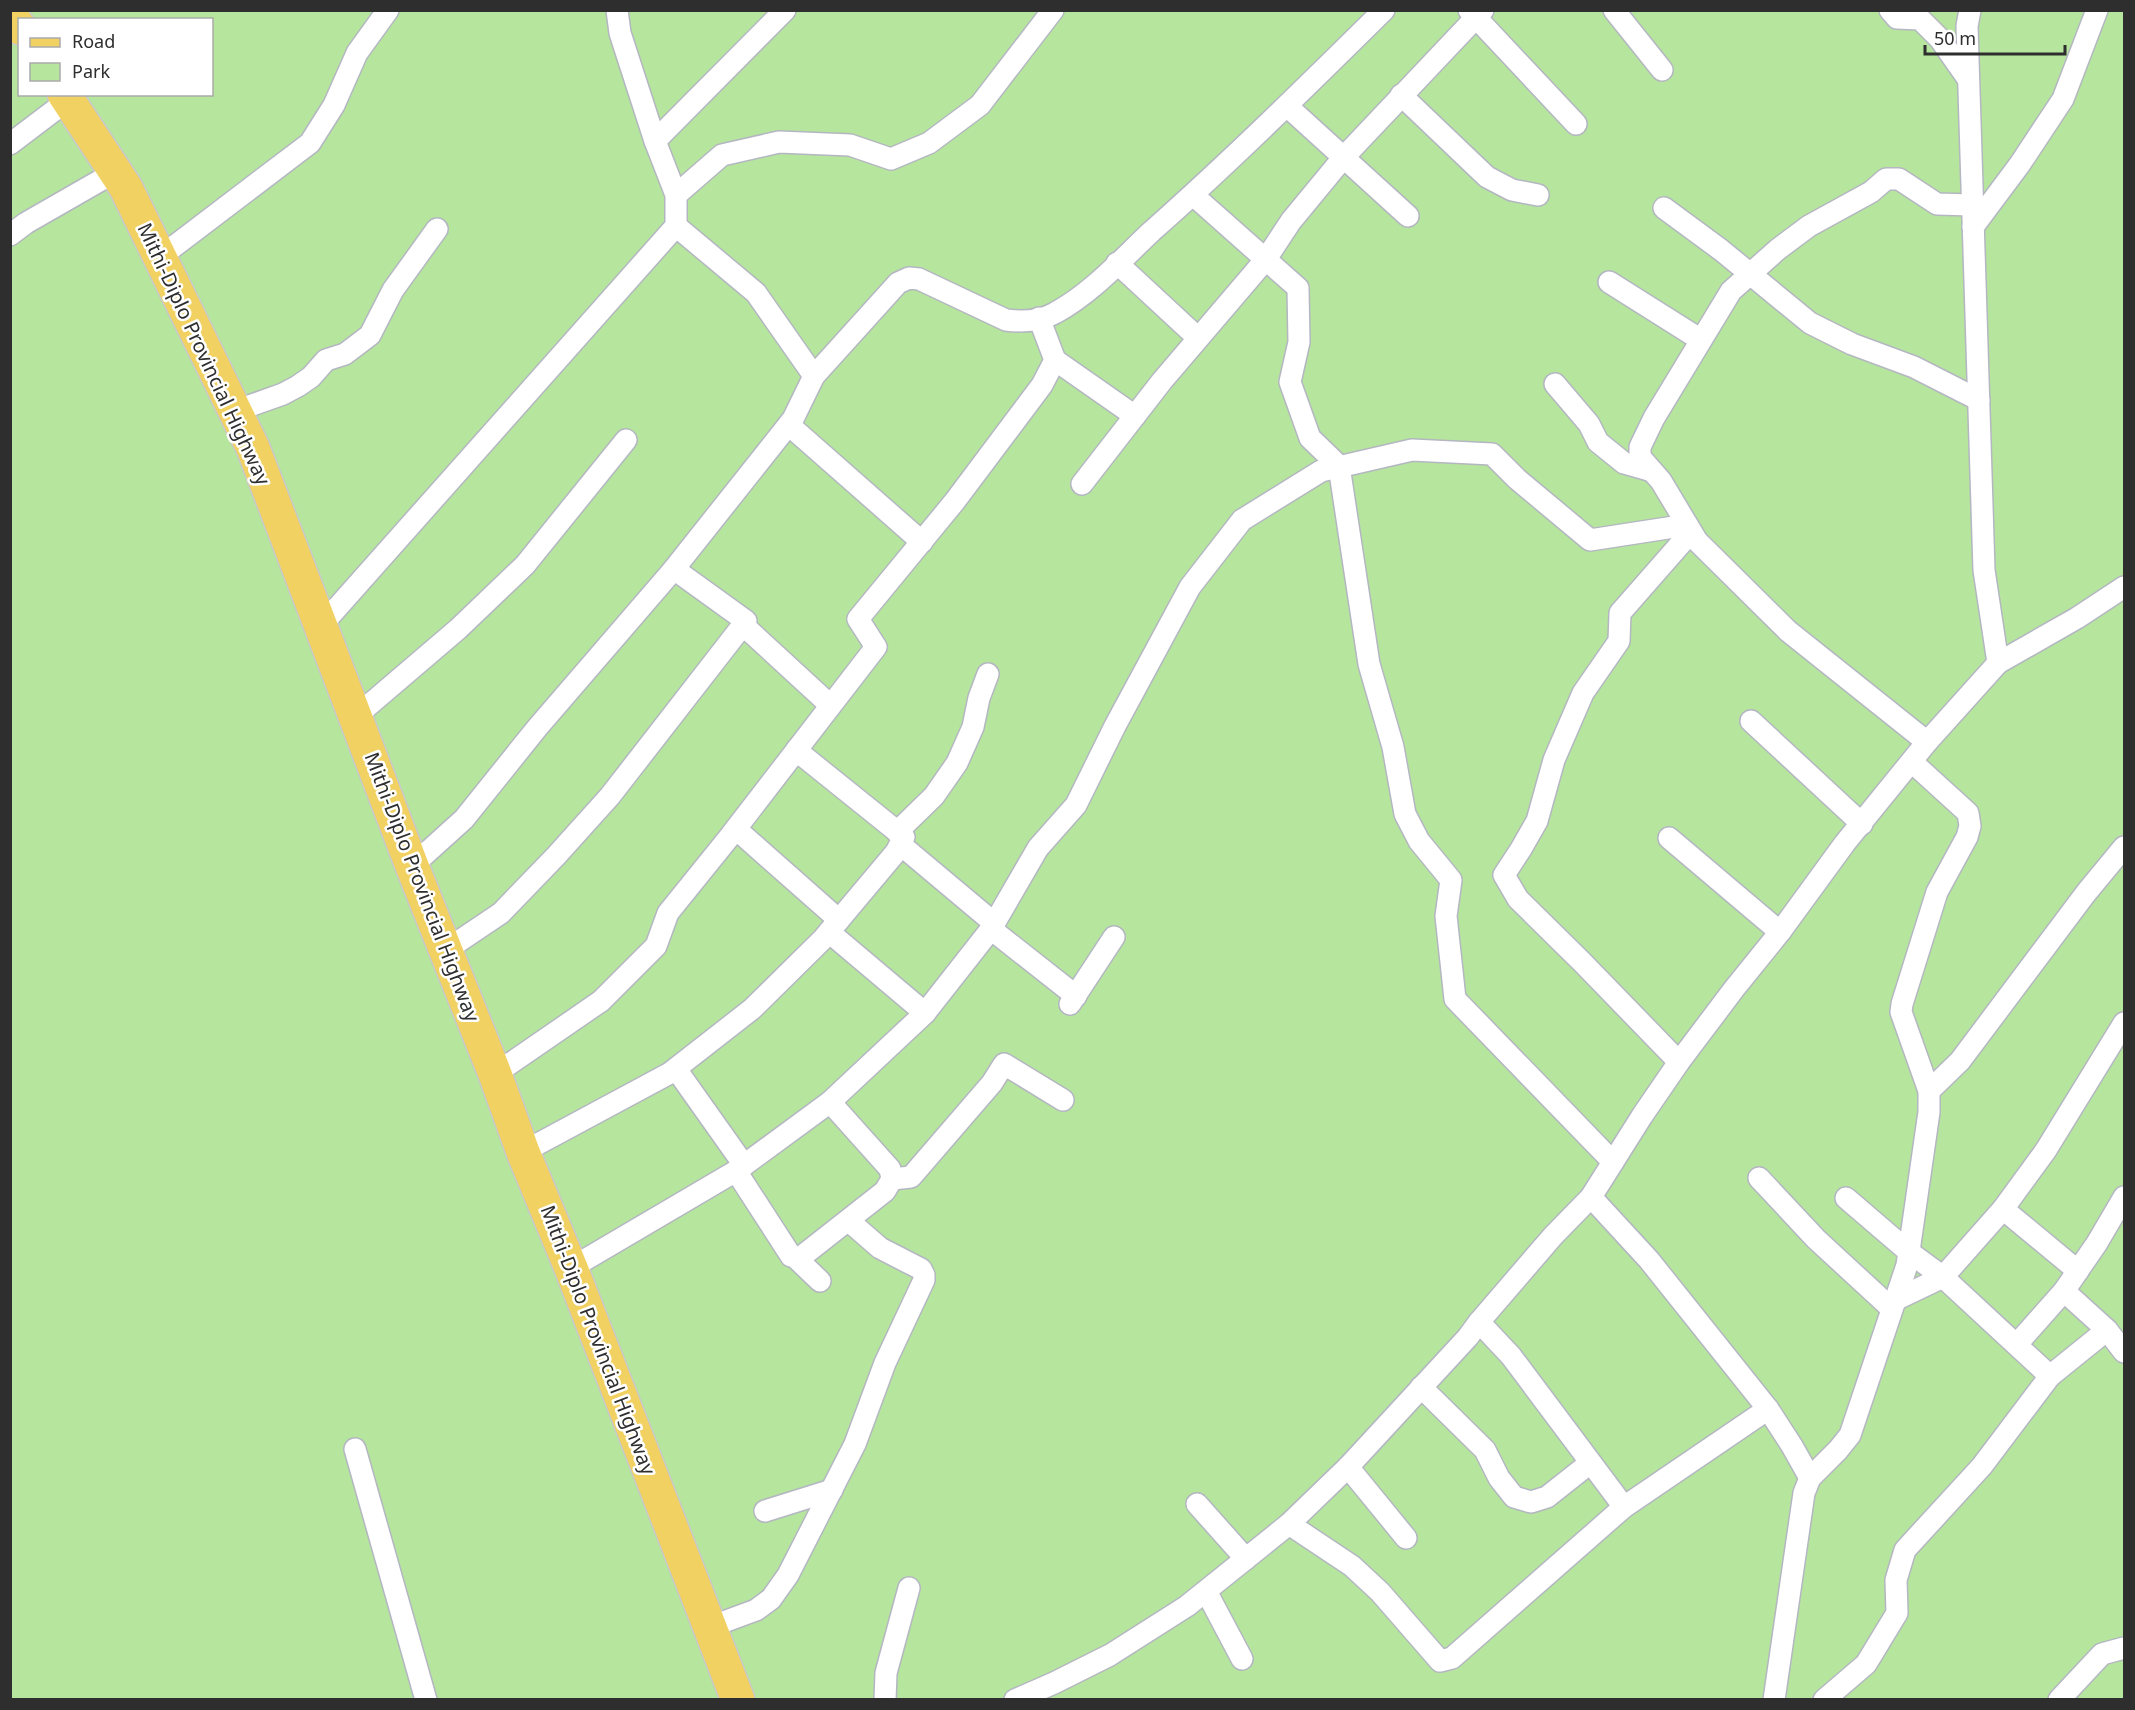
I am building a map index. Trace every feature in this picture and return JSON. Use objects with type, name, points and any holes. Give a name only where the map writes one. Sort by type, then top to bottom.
[{"type":"main road","name":"Mithi-Diplo Provincial Highway","points":[[66,98],[126,188],[253,448],[412,866],[738,1700]]},
{"type":"street","points":[[160,257],[310,143],[334,105],[357,54],[388,10]]},
{"type":"street","points":[[320,627],[676,226],[676,195],[655,141],[620,33],[618,10]]},
{"type":"street","points":[[655,141],[785,10]]},
{"type":"street","points":[[676,195],[722,155],[779,142],[850,145],[891,159],[928,143],[980,105],[1053,10]]},
{"type":"street","points":[[412,866],[464,819],[537,728],[674,569],[789,425],[814,376],[898,283],[909,278],[919,279],[1006,320],[1022,322],[1052,315],[1075,301],[1192,195],[1287,106],[1383,10]]},
{"type":"street","points":[[1614,10],[1662,70]]},
{"type":"street","points":[[1890,10],[1897,18],[1920,19],[1940,39],[1968,79]]},
{"type":"street","points":[[1970,10],[1967,26],[1968,79],[1984,570],[1998,663]]},
{"type":"street","points":[[1973,227],[2020,164],[2063,99],[2097,10]]},
{"type":"street","points":[[1082,484],[1198,338],[1266,259],[1292,221],[1343,158],[1476,13],[1576,124]]},
{"type":"street","points":[[1401,95],[1487,177],[1512,190],[1538,195]]},
{"type":"street","points":[[10,144],[66,98]]},
{"type":"street","points":[[1287,106],[1408,216]]},
{"type":"street","points":[[10,235],[26,223],[115,172]]},
{"type":"street","points":[[1927,742],[1788,631],[1697,541],[1660,481],[1640,457],[1640,447],[1654,418],[1731,291],[1777,250],[1809,226],[1871,192],[1886,179],[1899,179],[1937,204],[1972,205]]},
{"type":"street","points":[[1192,195],[1298,288],[1299,342],[1290,382],[1310,438],[1340,466],[1370,664],[1393,747],[1406,814],[1419,841],[1451,880],[1446,916],[1455,999],[1613,1162]]},
{"type":"street","points":[[1664,208],[1721,250],[1810,322],[1852,344],[1914,367],[1978,400]]},
{"type":"street","points":[[676,226],[756,293],[814,376]]},
{"type":"street","points":[[235,411],[283,394],[298,386],[326,360],[345,354],[370,335],[393,290],[437,229]]},
{"type":"street","points":[[1117,263],[1198,338]]},
{"type":"street","points":[[1609,282],[1701,340]]},
{"type":"street","points":[[1040,318],[1055,360],[1135,416]]},
{"type":"street","points":[[495,1074],[601,1001],[656,946],[668,912],[736,829],[876,647],[858,619],[955,501],[1042,385],[1055,360]]},
{"type":"street","points":[[1555,384],[1589,424],[1598,442],[1624,463],[1652,471]]},
{"type":"street","points":[[789,425],[922,542]]},
{"type":"street","points":[[355,717],[458,629],[525,565],[626,441]]},
{"type":"street","points":[[571,1268],[740,1168],[830,1102],[925,1013],[993,926],[1038,848],[1076,805],[1145,667],[1190,587],[1242,520],[1321,471],[1412,450],[1492,454],[1517,479],[1590,540],[1689,528]]},
{"type":"street","points":[[1679,1062],[1518,899],[1504,874],[1537,821],[1554,760],[1583,693],[1619,641],[1620,613],[1689,528]]},
{"type":"street","points":[[446,950],[501,913],[556,856],[610,796],[746,621],[674,569]]},
{"type":"street","points":[[1015,1700],[1110,1655],[1187,1606],[1289,1524],[1348,1467],[1468,1337],[1553,1236],[1591,1197],[1679,1062],[1780,932],[1845,843],[1927,742],[1998,663],[2077,618],[2124,587]]},
{"type":"street","points":[[743,625],[831,705]]},
{"type":"street","points":[[523,1152],[676,1069],[752,1009],[834,926],[957,763],[973,727],[979,698],[988,674]]},
{"type":"street","points":[[1752,721],[1862,824]]},
{"type":"street","points":[[797,749],[899,838],[1073,1000],[1114,937]]},
{"type":"street","points":[[1774,1700],[1804,1493],[1810,1478],[1850,1435],[1907,1266],[1929,1112],[1929,1091],[1901,1012],[1902,1004],[1937,892],[1967,837],[1970,826],[1968,813],[1912,762]]},
{"type":"street","points":[[736,829],[925,1013]]},
{"type":"street","points":[[1669,838],[1780,932]]},
{"type":"street","points":[[1929,1091],[1960,1061],[2072,911],[2121,858]]},
{"type":"street","points":[[1894,1305],[1943,1277],[2003,1209],[2046,1150],[2124,1023]]},
{"type":"street","points":[[892,1179],[911,1177],[992,1083],[1004,1064],[1063,1100]]},
{"type":"street","points":[[676,1069],[740,1168],[790,1256],[820,1281]]},
{"type":"street","points":[[795,1258],[801,1257],[849,1221],[885,1191],[892,1179],[890,1169],[830,1102]]},
{"type":"street","points":[[1759,1178],[1816,1239],[1894,1305]]},
{"type":"street","points":[[1591,1197],[1649,1260],[1768,1408],[1810,1478]]},
{"type":"street","points":[[2017,1344],[2064,1291],[2124,1197]]},
{"type":"street","points":[[1846,1198],[1909,1252],[1943,1277],[2050,1376]]},
{"type":"street","points":[[2003,1209],[2078,1271]]},
{"type":"street","points":[[710,1627],[756,1610],[771,1599],[788,1575],[855,1444],[885,1363],[924,1280],[921,1269],[880,1248],[849,1221]]},
{"type":"street","points":[[2064,1291],[2107,1330],[2124,1352]]},
{"type":"street","points":[[1479,1322],[1554,1410],[1590,1463],[1624,1507]]},
{"type":"street","points":[[1824,1700],[1866,1664],[1898,1613],[1896,1580],[1905,1550],[1982,1466],[2050,1376],[2107,1330]]},
{"type":"street","points":[[1421,1387],[1485,1450],[1499,1478],[1514,1497],[1531,1502],[1547,1497],[1590,1463]]},
{"type":"street","points":[[1289,1524],[1352,1566],[1380,1592],[1440,1661],[1452,1658],[1624,1507],[1768,1408]]},
{"type":"street","points":[[355,1449],[426,1700]]},
{"type":"street","points":[[1348,1467],[1406,1538]]},
{"type":"street","points":[[765,1511],[832,1490]]},
{"type":"street","points":[[1197,1504],[1246,1558]]},
{"type":"street","points":[[885,1700],[886,1673],[909,1588]]},
{"type":"street","points":[[1206,1591],[1242,1659]]},
{"type":"street","points":[[2059,1700],[2102,1654],[2124,1648]]},
{"type":"green space","points":[[11,11],[2124,11],[2124,1699],[11,1699]]}]
